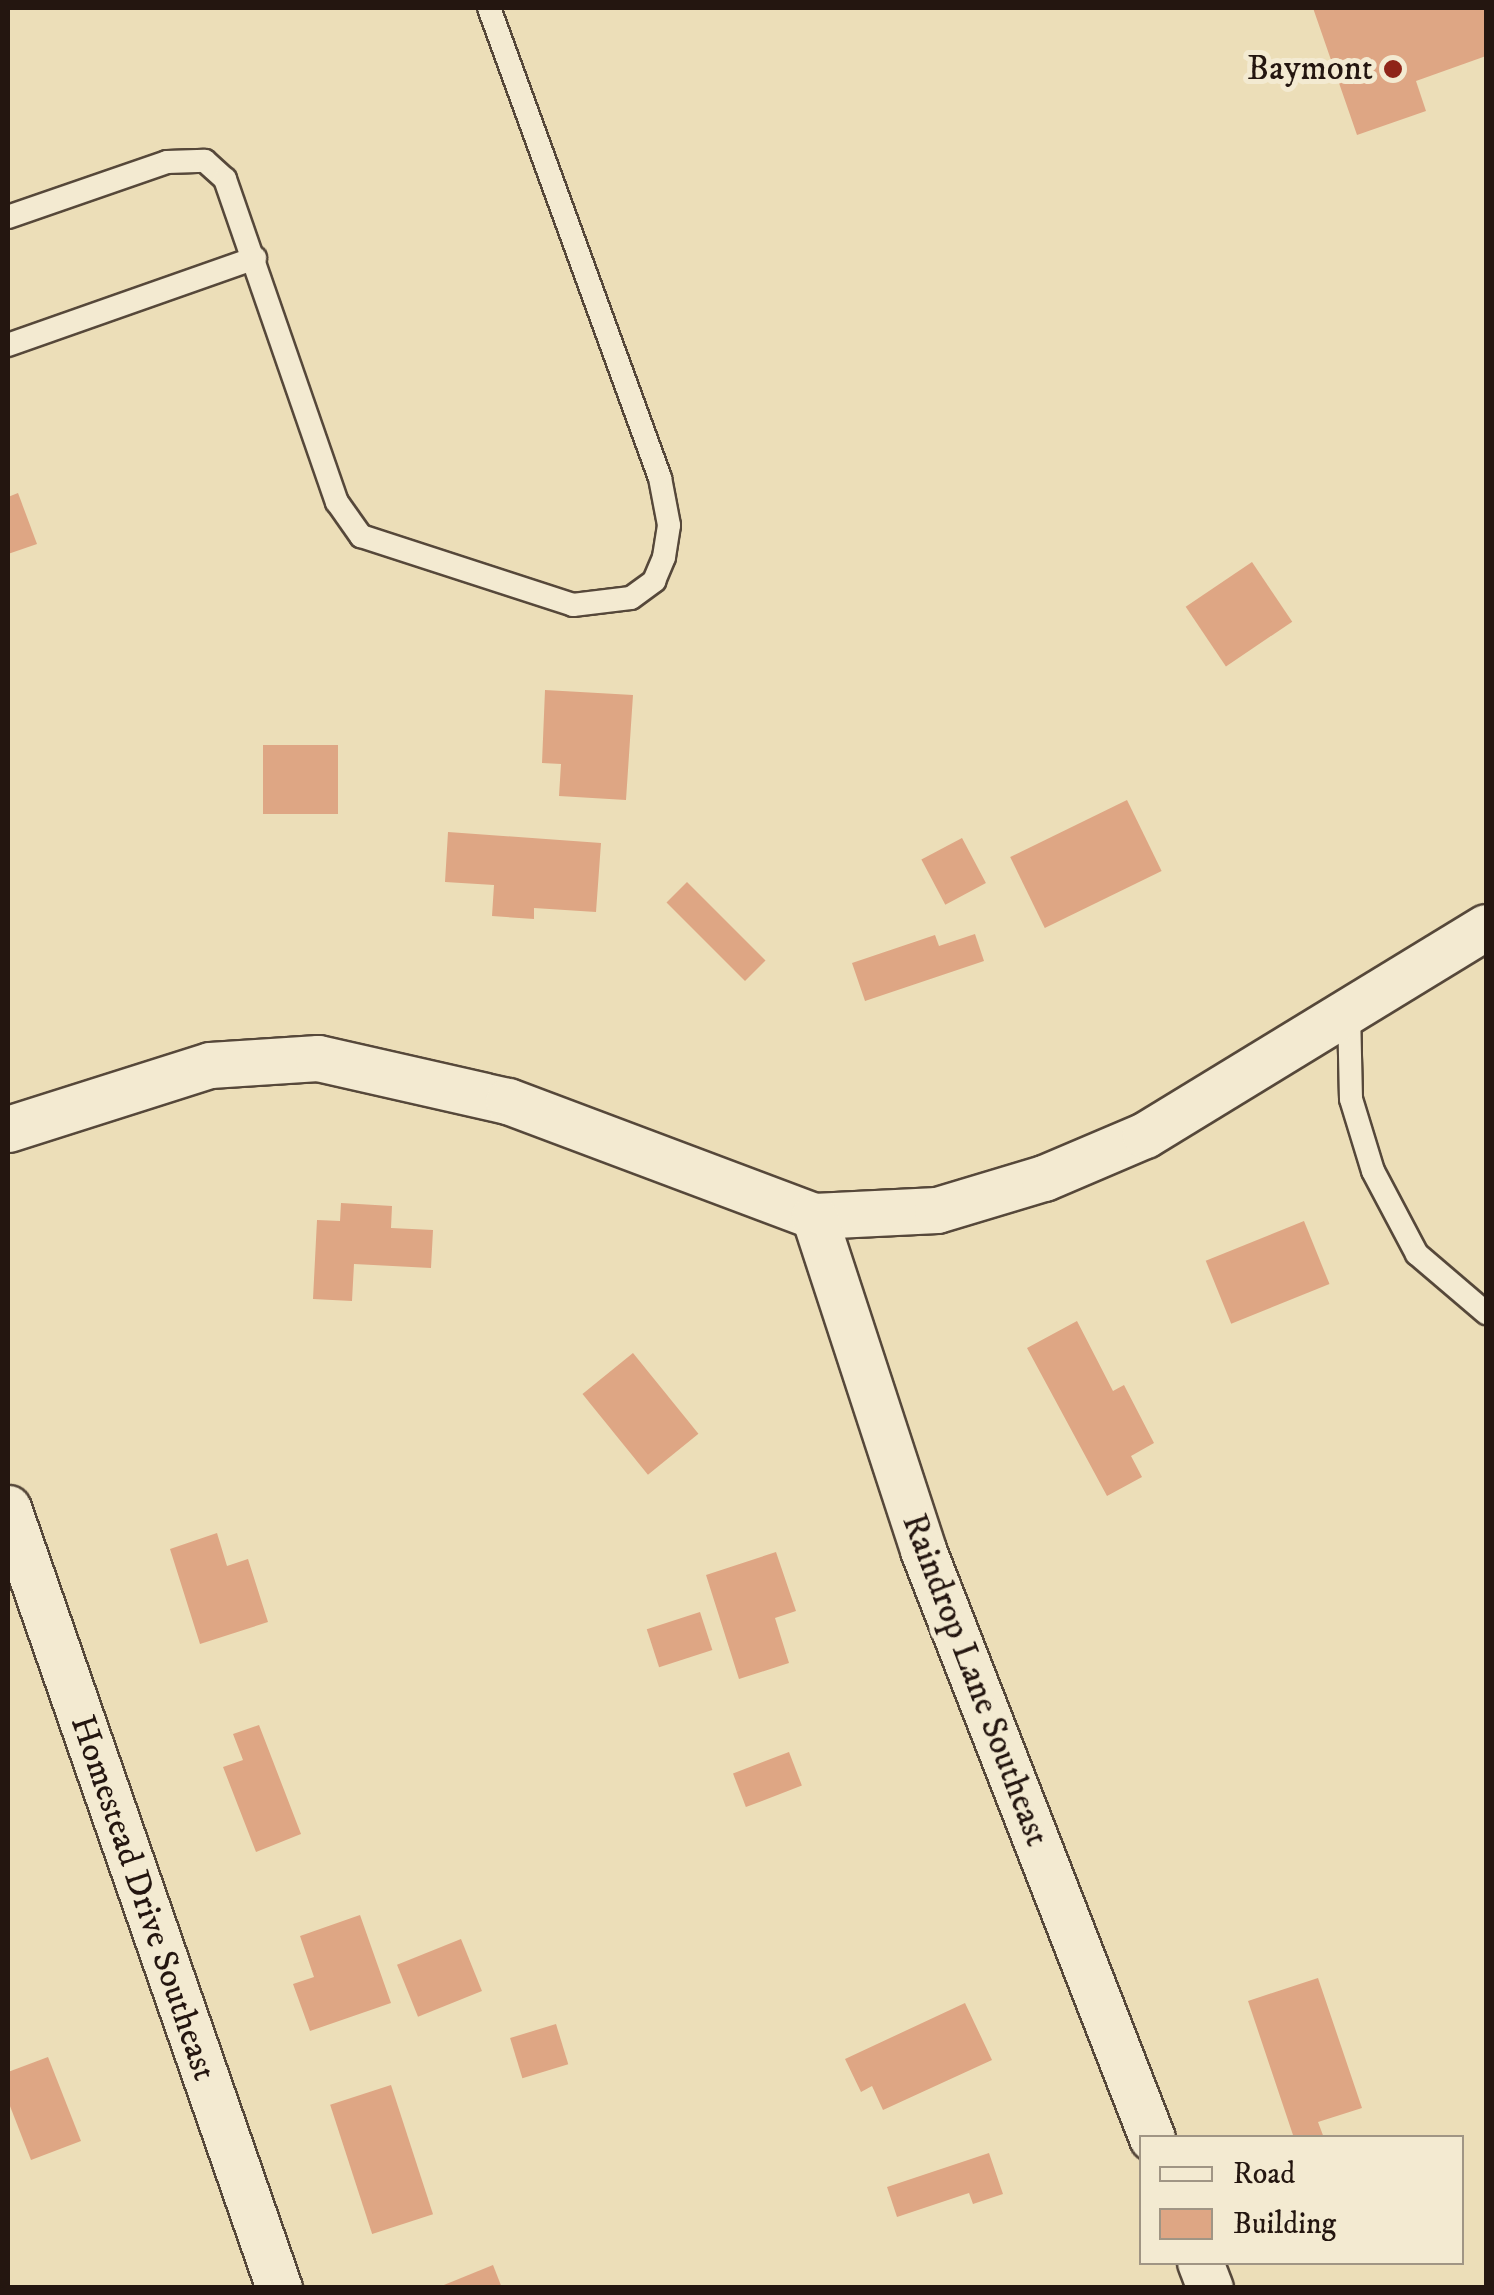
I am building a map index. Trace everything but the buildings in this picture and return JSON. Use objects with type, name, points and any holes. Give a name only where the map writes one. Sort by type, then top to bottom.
[{"type":"street","points":[[8,1129],[210,1065],[318,1058],[508,1102],[814,1216],[937,1210],[1044,1178],[1146,1136],[1486,927]]},
{"type":"street","name":"Raindrop Lane Southeast","points":[[814,1216],[922,1550],[1151,2135]]},
{"type":"street","name":"Homestead Drive Southeast","points":[[8,1508],[279,2288]]},
{"type":"lane","points":[[8,217],[168,162],[205,161],[225,179],[337,502],[361,536],[574,605],[601,607],[654,582],[669,525],[660,478],[489,8]]},
{"type":"lane","points":[[8,345],[255,258]]},
{"type":"lane","points":[[1349,1011],[1351,1099],[1373,1170],[1418,1254],[1486,1313]]},
{"type":"place","name":"Baymont","points":[[1393,69]]}]
